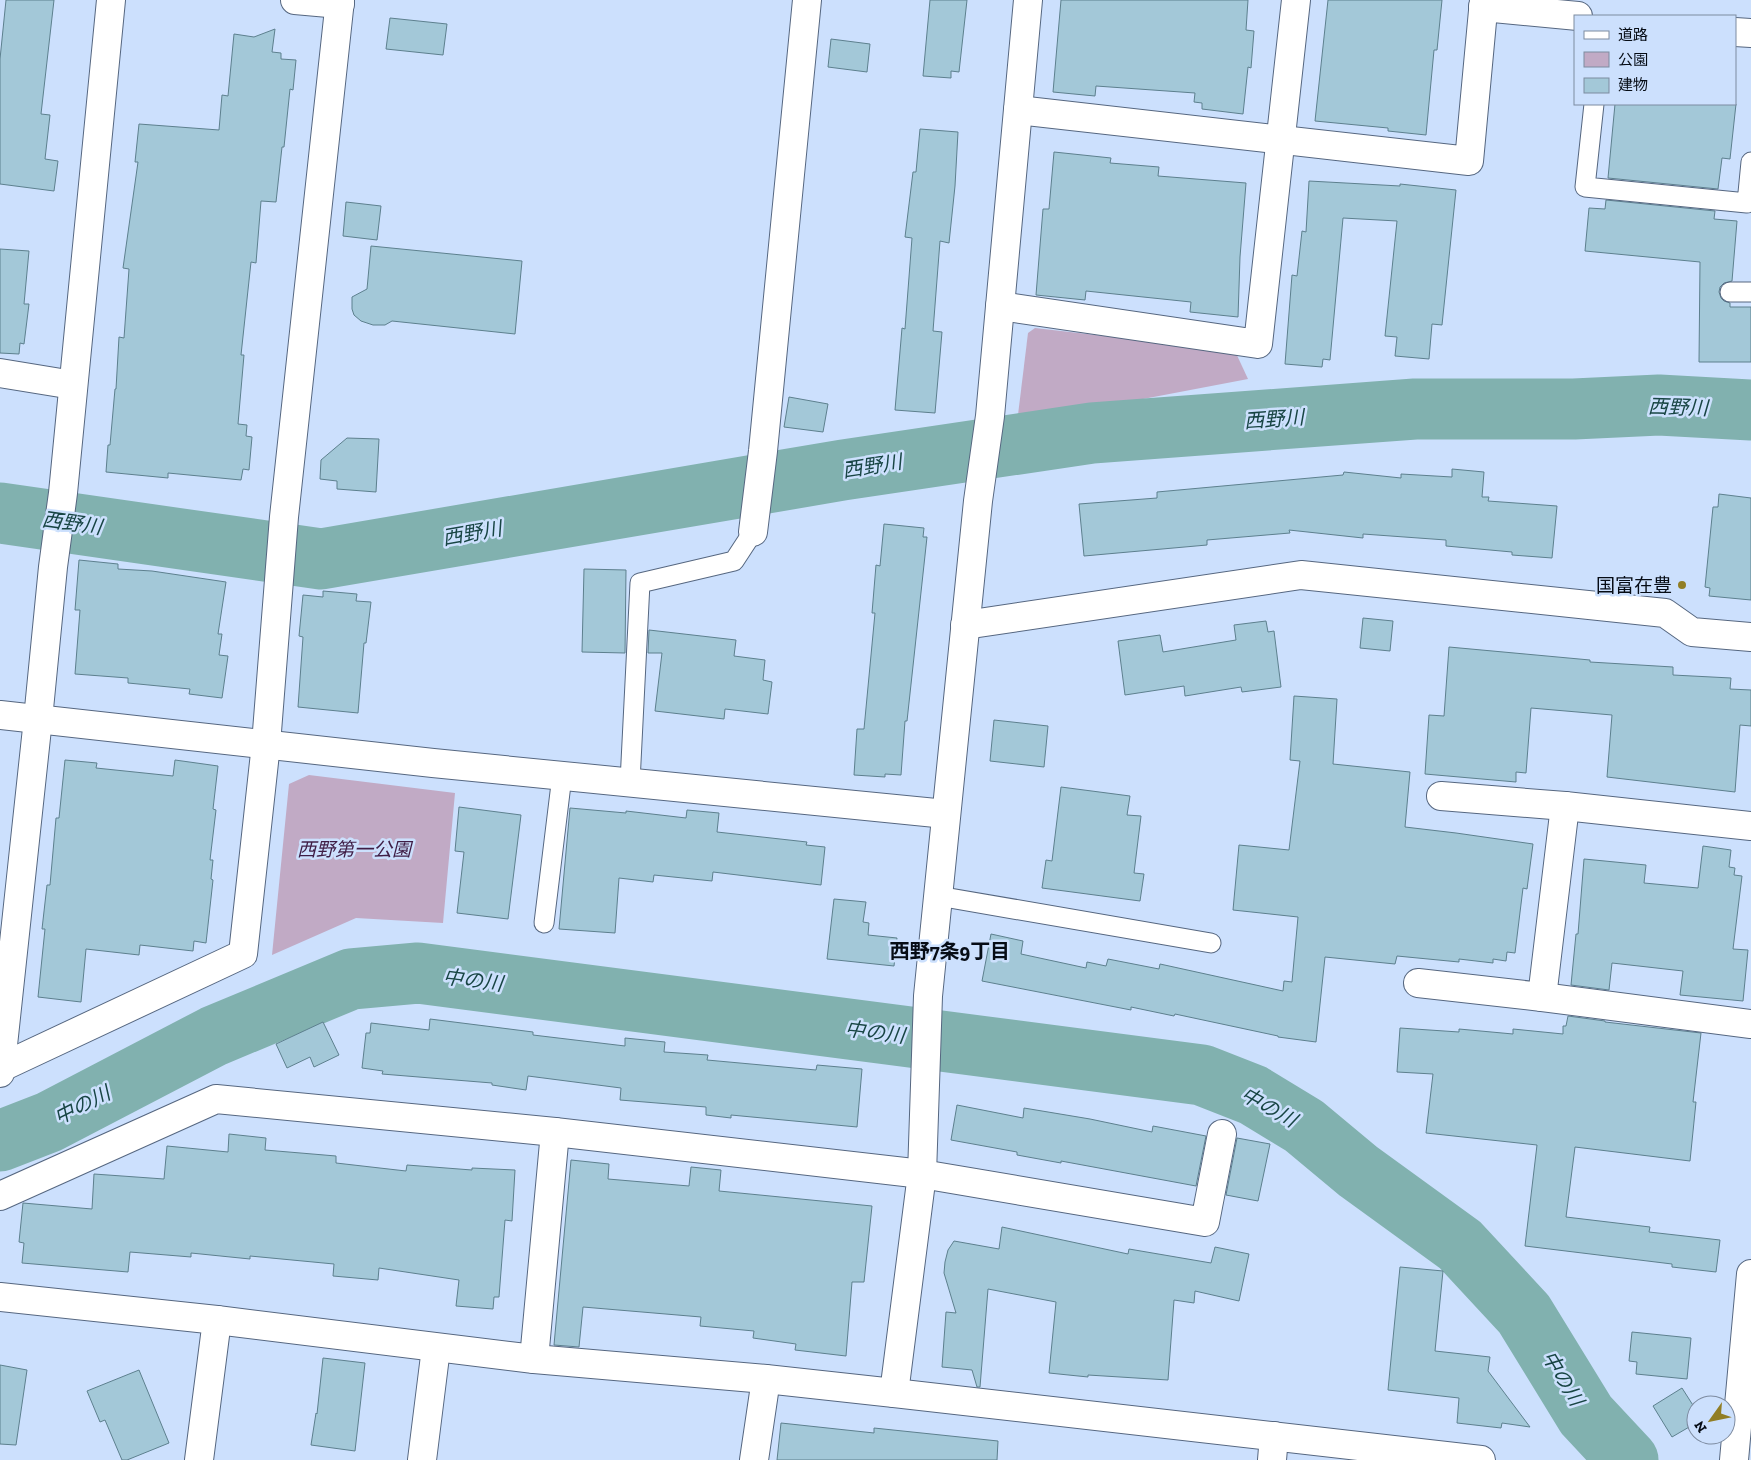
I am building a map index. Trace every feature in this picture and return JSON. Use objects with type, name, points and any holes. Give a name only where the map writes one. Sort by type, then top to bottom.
[{"type":"street","points":[[0,1073],[9,905],[38,719],[52,567],[63,493],[111,0]]},
{"type":"street","points":[[0,1068],[243,954],[266,744],[284,516],[340,2],[295,0]]},
{"type":"street","points":[[753,532],[763,451],[807,0]]},
{"type":"street","points":[[894,1392],[922,1174],[928,996],[978,501],[990,416],[1028,0]]},
{"type":"street","points":[[1000,306],[1258,344],[1296,0]]},
{"type":"street","points":[[1018,110],[1469,161],[1484,4],[1574,15]]},
{"type":"street","points":[[1736,32],[1751,33]]},
{"type":"street","points":[[0,373],[73,385]]},
{"type":"street","points":[[966,625],[1301,575],[1665,613],[1692,632],[1751,637]]},
{"type":"street","points":[[0,715],[562,776],[946,814]]},
{"type":"street","points":[[1441,796],[1565,806],[1751,826]]},
{"type":"street","points":[[1542,997],[1565,806]]},
{"type":"street","points":[[1418,983],[1751,1024]]},
{"type":"street","points":[[0,1196],[216,1099],[555,1132],[922,1174],[1205,1222],[1222,1134]]},
{"type":"street","points":[[534,1359],[555,1132]]},
{"type":"street","points":[[1734,1460],[1751,1274]]},
{"type":"street","points":[[0,1297],[217,1320],[534,1359],[894,1392],[1273,1448],[1481,1460]]},
{"type":"street","points":[[199,1460],[217,1320]]},
{"type":"street","points":[[422,1460],[436,1348]]},
{"type":"street","points":[[754,1460],[766,1379]]},
{"type":"lane","points":[[1594,105],[1585,187],[1749,204],[1751,162]]},
{"type":"lane","points":[[1730,292],[1751,292]]},
{"type":"lane","points":[[630,782],[640,583],[734,561],[753,532]]},
{"type":"lane","points":[[544,923],[562,776]]},
{"type":"lane","points":[[938,896],[1211,943]]},
{"type":"green space","points":[[1035,328],[1235,351],[1248,379],[1017,423],[1028,333]]},
{"type":"green space","name":"西野第一公園","points":[[309,775],[455,793],[443,923],[356,918],[272,955],[289,784]]},
{"type":"building","points":[[6,0],[54,0],[41,114],[50,115],[45,159],[58,161],[54,191],[0,184],[0,59]]},
{"type":"building","points":[[930,0],[967,0],[959,72],[951,71],[951,78],[923,76]]},
{"type":"building","points":[[1061,0],[1248,0],[1246,30],[1254,31],[1251,68],[1248,67],[1243,114],[1202,109],[1202,103],[1194,102],[1195,93],[1096,86],[1095,96],[1053,92]]},
{"type":"building","points":[[1328,0],[1442,0],[1437,50],[1434,50],[1426,135],[1388,131],[1388,128],[1315,121]]},
{"type":"building","points":[[390,18],[447,24],[443,55],[386,49]]},
{"type":"building","points":[[275,29],[272,52],[281,53],[281,59],[296,60],[293,90],[290,89],[276,202],[261,201],[256,263],[251,262],[241,355],[244,355],[238,424],[247,425],[246,436],[252,437],[249,470],[243,469],[241,480],[168,473],[168,478],[106,472],[116,389],[119,337],[124,338],[129,269],[123,268],[138,162],[135,162],[139,124],[219,130],[222,95],[228,96],[234,34],[254,37]]},
{"type":"building","points":[[831,39],[870,44],[867,72],[828,67]]},
{"type":"building","points":[[1615,105],[1736,105],[1730,159],[1722,158],[1718,189],[1608,178]]},
{"type":"building","points":[[920,129],[958,132],[949,243],[940,241],[933,331],[942,332],[935,413],[895,410],[902,328],[905,329],[912,238],[905,237],[913,172],[916,172]]},
{"type":"building","points":[[1054,152],[1111,158],[1110,163],[1159,167],[1158,176],[1246,183],[1240,257],[1238,317],[1190,312],[1191,302],[1086,291],[1085,300],[1036,295],[1043,209],[1049,209]]},
{"type":"building","points":[[1309,181],[1400,186],[1400,184],[1456,190],[1442,325],[1432,324],[1429,359],[1395,356],[1397,337],[1385,336],[1397,221],[1343,218],[1330,360],[1323,359],[1322,367],[1285,364],[1292,275],[1297,276],[1302,231],[1306,232]]},
{"type":"building","points":[[1606,200],[1715,211],[1714,219],[1737,221],[1732,281],[1724,283],[1720,287],[1719,292],[1724,301],[1730,303],[1730,307],[1751,307],[1751,362],[1699,362],[1700,262],[1585,251],[1589,208],[1605,209]]},
{"type":"building","points":[[346,202],[381,206],[377,240],[343,236]]},
{"type":"building","points":[[371,246],[522,261],[515,334],[392,321],[385,325],[373,325],[361,321],[354,315],[352,297],[367,289]]},
{"type":"building","points":[[0,249],[29,251],[24,304],[29,304],[24,344],[20,343],[19,354],[0,353]]},
{"type":"building","points":[[789,397],[828,404],[823,432],[784,427]]},
{"type":"building","points":[[347,438],[379,439],[376,492],[337,489],[337,481],[320,479],[321,460]]},
{"type":"building","points":[[1452,469],[1484,472],[1482,497],[1489,497],[1488,501],[1557,506],[1552,558],[1512,555],[1512,552],[1446,546],[1446,540],[1363,534],[1363,538],[1289,530],[1290,533],[1207,540],[1207,545],[1084,556],[1079,504],[1157,498],[1157,492],[1343,475],[1344,472],[1401,478],[1401,474],[1452,477]]},
{"type":"building","points":[[1719,494],[1751,498],[1751,600],[1709,596],[1710,588],[1705,587],[1713,507],[1718,507]]},
{"type":"building","points":[[884,524],[924,528],[923,537],[927,537],[907,721],[905,721],[901,775],[885,774],[885,777],[854,775],[857,729],[864,729],[875,613],[872,613],[876,565],[880,566]]},
{"type":"building","points":[[79,560],[118,564],[118,569],[152,571],[226,582],[218,634],[222,634],[219,655],[228,656],[222,698],[189,694],[190,689],[128,683],[128,678],[75,674],[80,610],[75,610]]},
{"type":"building","points":[[584,569],[626,570],[625,653],[582,652]]},
{"type":"building","points":[[323,591],[357,594],[356,601],[371,602],[366,643],[364,643],[358,713],[298,707],[303,637],[299,636],[303,595],[323,597]]},
{"type":"building","points":[[1363,618],[1393,621],[1390,651],[1360,648]]},
{"type":"building","points":[[1266,621],[1268,632],[1274,631],[1281,687],[1242,692],[1241,687],[1185,696],[1184,686],[1125,695],[1118,641],[1160,635],[1163,652],[1236,640],[1234,625]]},
{"type":"building","points":[[649,630],[736,640],[734,656],[765,660],[763,680],[772,682],[768,714],[725,709],[724,719],[655,711],[662,653],[648,653]]},
{"type":"building","points":[[1449,647],[1590,660],[1590,662],[1673,667],[1673,675],[1731,678],[1730,689],[1751,690],[1751,726],[1740,725],[1735,792],[1607,777],[1612,715],[1531,708],[1526,773],[1516,772],[1516,782],[1425,774],[1429,715],[1444,716]]},
{"type":"building","points":[[1294,696],[1337,699],[1333,764],[1410,772],[1405,827],[1533,844],[1527,889],[1523,888],[1515,953],[1507,952],[1506,961],[1493,959],[1493,963],[1459,959],[1459,962],[1397,956],[1395,964],[1325,957],[1316,1042],[1278,1037],[1175,1014],[1174,1016],[1131,1007],[1131,1010],[982,981],[991,934],[1023,941],[1021,954],[1086,968],[1087,962],[1106,966],[1108,959],[1159,969],[1160,964],[1283,991],[1284,981],[1292,982],[1298,917],[1233,910],[1239,845],[1289,850],[1300,761],[1290,760]]},
{"type":"building","points":[[994,720],[1048,726],[1044,767],[990,761]]},
{"type":"building","points":[[65,760],[97,763],[96,768],[173,776],[175,760],[218,766],[213,809],[216,810],[210,860],[213,860],[211,879],[213,880],[206,943],[194,941],[193,951],[140,945],[139,955],[86,949],[81,1002],[38,997],[45,929],[42,929],[47,885],[50,885],[56,818],[59,818]]},
{"type":"building","points":[[1061,787],[1130,796],[1127,815],[1141,816],[1134,873],[1144,874],[1140,901],[1042,888],[1046,860],[1052,861]]},
{"type":"building","points":[[459,807],[521,815],[508,919],[457,913],[464,852],[455,851]]},
{"type":"building","points":[[570,808],[626,813],[626,811],[686,818],[687,810],[719,813],[717,832],[807,842],[806,845],[825,847],[821,885],[713,872],[712,881],[654,875],[653,882],[619,878],[615,933],[559,929]]},
{"type":"building","points":[[1703,846],[1731,850],[1729,867],[1735,868],[1734,875],[1742,876],[1733,949],[1748,950],[1743,1001],[1680,995],[1683,971],[1612,963],[1609,990],[1571,985],[1576,934],[1578,934],[1584,859],[1646,865],[1644,883],[1698,888]]},
{"type":"building","points":[[834,899],[866,902],[863,922],[869,923],[868,935],[897,938],[894,966],[827,959]]},
{"type":"building","points":[[1568,1016],[1701,1033],[1693,1102],[1696,1102],[1690,1161],[1575,1147],[1566,1217],[1650,1227],[1649,1232],[1720,1240],[1716,1272],[1672,1267],[1672,1264],[1525,1246],[1537,1145],[1426,1133],[1433,1074],[1397,1072],[1400,1028],[1459,1032],[1459,1029],[1513,1034],[1513,1029],[1563,1034],[1563,1026],[1566,1026]]},
{"type":"building","points":[[430,1019],[533,1032],[533,1035],[625,1046],[625,1038],[665,1042],[664,1052],[708,1055],[707,1060],[816,1070],[817,1065],[862,1069],[857,1127],[731,1115],[731,1118],[706,1115],[706,1107],[620,1100],[621,1088],[528,1076],[526,1090],[492,1085],[492,1083],[382,1074],[383,1071],[362,1068],[366,1033],[370,1033],[371,1023],[429,1030]]},
{"type":"building","points":[[323,1022],[339,1055],[314,1067],[310,1057],[287,1068],[276,1044]]},
{"type":"building","points":[[957,1105],[1023,1118],[1024,1108],[1152,1132],[1153,1126],[1206,1136],[1196,1186],[1061,1161],[1061,1163],[1017,1155],[1017,1152],[951,1140]]},
{"type":"building","points":[[229,1134],[266,1138],[265,1150],[336,1156],[336,1163],[406,1171],[407,1165],[472,1170],[472,1168],[515,1170],[512,1221],[505,1220],[499,1297],[494,1297],[493,1309],[456,1306],[459,1280],[379,1268],[378,1280],[333,1276],[334,1264],[250,1256],[250,1259],[191,1253],[191,1257],[130,1252],[128,1272],[22,1263],[24,1243],[19,1242],[23,1203],[92,1209],[94,1174],[164,1179],[167,1146],[228,1152]]},
{"type":"building","points":[[1237,1138],[1270,1144],[1258,1201],[1226,1195]]},
{"type":"building","points":[[571,1160],[609,1164],[608,1179],[689,1186],[691,1167],[721,1170],[719,1191],[872,1206],[864,1282],[852,1282],[846,1356],[795,1350],[796,1344],[753,1338],[754,1331],[700,1326],[701,1317],[583,1307],[579,1347],[554,1345]]},
{"type":"building","points":[[1002,1227],[1128,1254],[1129,1249],[1211,1263],[1215,1247],[1249,1254],[1239,1301],[1195,1291],[1194,1303],[1174,1300],[1168,1380],[1088,1375],[1088,1377],[1049,1373],[1056,1302],[988,1289],[980,1387],[977,1387],[972,1370],[942,1367],[946,1312],[956,1313],[944,1273],[945,1262],[948,1250],[954,1241],[999,1249]]},
{"type":"building","points":[[1400,1267],[1443,1271],[1435,1351],[1490,1357],[1488,1371],[1530,1427],[1502,1423],[1501,1428],[1457,1423],[1459,1398],[1388,1390]]},
{"type":"building","points":[[1632,1332],[1691,1338],[1687,1379],[1636,1374],[1637,1362],[1629,1361]]},
{"type":"building","points":[[323,1358],[365,1363],[355,1451],[311,1445],[317,1414]]},
{"type":"building","points":[[0,1365],[27,1370],[16,1445],[0,1444]]},
{"type":"building","points":[[139,1370],[169,1443],[127,1460],[122,1460],[105,1420],[100,1422],[87,1391]]},
{"type":"building","points":[[1682,1388],[1686,1395],[1686,1429],[1672,1437],[1653,1406]]},
{"type":"building","points":[[781,1423],[874,1433],[874,1428],[998,1441],[997,1460],[777,1460]]},
{"type":"waterway","name":"西野川","points":[[0,513],[321,559],[843,470],[1092,433],[1415,409],[1574,409],[1659,405],[1751,410]]},
{"type":"waterway","name":"中の川","points":[[0,1141],[49,1122],[214,1036],[351,979],[418,973],[1202,1075],[1253,1095],[1304,1126],[1358,1171],[1460,1245],[1524,1314],[1586,1415],[1628,1460]]},
{"type":"place","name":"国富在豊","points":[[1682,585]]},
{"type":"district","name":"西野7条9丁目","points":[[950,951]]}]
